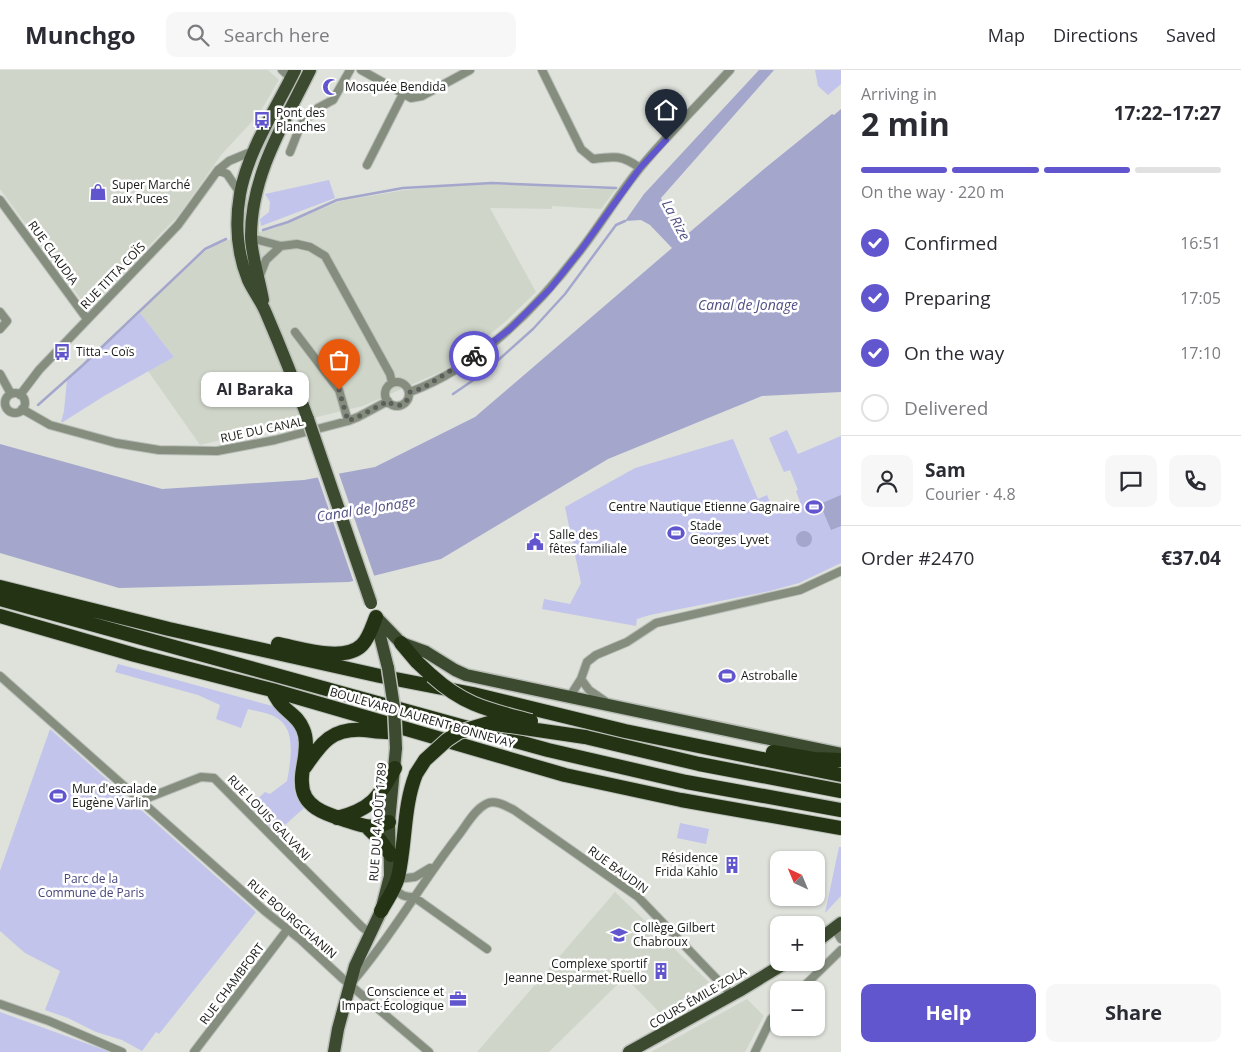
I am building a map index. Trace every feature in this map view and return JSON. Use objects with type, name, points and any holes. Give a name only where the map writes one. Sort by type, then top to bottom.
[{"type":"highway","points":[[0,587],[169,630],[473,694],[625,731],[841,775]]},
{"type":"highway","name":"BOULEVARD LAURENT BONNEVAY","points":[[0,599],[548,750],[686,782],[841,810]]},
{"type":"highway","name":"BOULEVARD LAURENT BONNEVAY","points":[[0,616],[135,655],[272,690],[565,775],[681,800],[841,828]]},
{"type":"highway","points":[[169,630],[187,626],[328,654],[353,652],[363,644],[371,631],[376,617]]},
{"type":"highway","points":[[401,643],[432,676],[454,694],[468,702],[585,737],[699,764],[841,791]]},
{"type":"highway","points":[[416,683],[474,689],[769,752],[814,759],[841,760]]},
{"type":"highway","points":[[272,690],[281,705],[292,713],[306,737],[302,785],[307,800],[317,810],[368,827],[389,822]]},
{"type":"highway","points":[[381,912],[396,883],[402,854],[409,791],[416,774],[425,760],[447,740],[459,732],[489,723],[585,737]]},
{"type":"highway","points":[[303,769],[328,737],[337,732],[350,730],[389,733],[410,731]]},
{"type":"highway","points":[[337,818],[360,811],[368,806],[382,790],[395,768]]},
{"type":"highway","points":[[812,786],[841,785]]},
{"type":"highway","points":[[368,827],[391,856]]},
{"type":"main road","points":[[265,310],[259,278],[246,235],[237,221],[240,193],[254,150],[293,76],[310,70]]},
{"type":"main road","points":[[265,310],[248,280],[246,235],[261,171],[293,76]]},
{"type":"main road","name":"RUE DU 4 AOÛT 1789","points":[[265,310],[308,419],[376,617],[388,668],[394,707],[396,748],[389,822],[390,876],[381,912],[355,966],[338,1029],[334,1052]]},
{"type":"main road","points":[[376,617],[401,643],[426,652],[466,675],[841,754]]},
{"type":"main road","points":[[825,938],[840,932]]},
{"type":"main road","points":[[825,941],[840,932]]},
{"type":"main road","name":"COURS ÉMILE ZOLA","points":[[629,1052],[772,971]]},
{"type":"street","points":[[290,152],[301,124],[318,108],[333,100],[350,70]]},
{"type":"street","points":[[361,70],[411,98],[422,96],[470,70]]},
{"type":"street","points":[[542,70],[581,149],[593,159],[614,156],[630,161],[640,168]]},
{"type":"street","points":[[410,392],[423,388],[466,363],[510,329],[550,289],[581,250],[640,168],[730,70]]},
{"type":"street","points":[[367,165],[403,94]]},
{"type":"street","name":"RUE TITTA COÏS","points":[[20,395],[39,370],[178,226],[218,170],[229,161],[254,150]]},
{"type":"street","points":[[218,170],[227,174],[240,193]]},
{"type":"street","name":"RUE CLAUDIA","points":[[0,200],[87,320]]},
{"type":"street","points":[[246,235],[281,246],[297,244],[310,247],[325,256],[390,374],[392,383]]},
{"type":"street","points":[[259,278],[266,260],[281,246]]},
{"type":"street","points":[[0,312],[8,321],[0,329]]},
{"type":"street","points":[[296,332],[339,390],[348,421]]},
{"type":"street","points":[[0,374],[11,394]]},
{"type":"street","points":[[400,382],[410,392],[408,400],[402,405],[394,406],[388,401],[385,393],[388,385],[400,382]]},
{"type":"street","points":[[11,394],[20,395],[24,399],[24,404],[18,412],[14,413],[2,402],[11,394]]},
{"type":"street","name":"RUE DU CANAL","points":[[22,409],[56,427],[116,443],[169,450],[217,451],[275,440],[348,421],[388,401]]},
{"type":"street","points":[[571,697],[581,679],[587,662],[596,655],[627,642],[656,623],[800,590],[841,571]]},
{"type":"street","points":[[0,676],[142,802]]},
{"type":"street","points":[[581,679],[589,690],[602,700],[621,707]]},
{"type":"street","name":"RUE LOUIS GALVANI","points":[[142,802],[152,796],[201,777],[214,778],[370,934]]},
{"type":"street","name":"RUE BOURGCHANIN","points":[[142,802],[429,1052]]},
{"type":"street","name":"RUE BAUDIN","points":[[436,864],[479,809],[490,802],[497,802],[514,810],[638,897],[732,995]]},
{"type":"street","points":[[436,864],[416,877],[396,883],[399,894],[406,897],[414,897],[488,949]]},
{"type":"street","points":[[350,985],[368,965],[436,864]]},
{"type":"street","points":[[416,877],[420,882],[420,888]]},
{"type":"street","name":"RUE CHAMBFORT","points":[[194,1052],[287,930]]},
{"type":"street","points":[[809,981],[841,950]]},
{"type":"street","points":[[0,1004],[49,1021],[122,1052]]},
{"type":"street","points":[[754,1052],[770,1023]]},
{"type":"shaded area","name":"Super Marché aux Puces","points":[[0,70],[268,70],[279,80],[259,114],[222,154],[178,216],[88,309],[0,189]]},
{"type":"shaded area","points":[[467,184],[616,189],[601,209],[552,206],[552,209],[490,208],[536,292],[505,322],[447,369],[363,406],[200,445],[148,371],[174,357],[139,312],[201,254],[220,242],[275,228],[340,201],[405,190]]},
{"type":"shaded area","name":"Collège Gilbert Chabroux","points":[[615,892],[709,982],[662,1015],[625,977],[549,1052],[477,1052]]},
{"type":"shaded area","points":[[747,999],[764,1016],[745,1052],[651,1052]]},
{"type":"green space","points":[[815,70],[841,70],[841,84],[828,95],[818,86]]},
{"type":"green space","points":[[329,180],[335,198],[261,226],[260,219],[269,212],[270,202],[265,194]]},
{"type":"green space","points":[[140,313],[174,357],[61,422],[67,380]]},
{"type":"green space","name":"Stade Georges Lyvet","points":[[787,430],[798,454],[841,436],[841,563],[799,583],[770,591],[650,615],[637,619],[636,626],[542,609],[544,599],[570,604],[581,583],[565,507],[635,468],[733,439],[758,499],[767,495],[774,512],[800,502],[796,491],[798,490],[790,470],[784,472],[769,438]]},
{"type":"green space","points":[[118,664],[276,707],[295,728],[298,751],[294,789],[297,799],[304,808],[276,833],[250,806],[265,792],[270,794],[287,781],[291,750],[289,734],[278,718],[270,714],[248,709],[241,728],[216,719],[220,705],[198,695],[115,672]]},
{"type":"green space","name":"Parc de la Commune de Paris","points":[[50,729],[256,912],[159,1034],[156,1032],[142,1051],[122,1040],[96,1032],[68,1018],[45,1010],[60,971],[25,953],[0,931],[0,871]]},
{"type":"green space","points":[[680,823],[709,829],[706,844],[677,838]]},
{"type":"green space","points":[[839,847],[841,847],[841,896],[825,913]]},
{"type":"green space","points":[[0,1012],[110,1052],[0,1052]]},
{"type":"water","name":"Canal de Jonage","points":[[759,70],[774,70],[661,198],[665,211],[684,237],[764,169],[832,114],[834,115],[841,109],[841,392],[762,396],[608,459],[441,559],[349,582],[119,588],[0,553],[0,444],[162,489],[304,480],[375,467],[475,417],[672,248],[650,225],[641,220],[625,221],[644,194]]},
{"type":"water","points":[[841,495],[841,526],[831,530],[820,504]]},
{"type":"water","points":[[804,531],[812,539],[804,547],[796,539]]},
{"type":"pier","points":[[338,471],[375,578],[354,583],[317,475]]},
{"type":"waterway","points":[[263,230],[288,222],[337,200],[403,188],[492,183],[616,188]]},
{"type":"waterway","points":[[486,371],[533,329],[565,294],[616,225],[625,221]]},
{"type":"waterway","points":[[38,405],[205,249],[226,239]]},
{"type":"waterway","points":[[453,394],[475,379]]},
{"type":"way so far","points":[[339,390],[348,421],[388,401],[394,406],[402,405],[408,400],[410,392],[423,388],[466,363],[474,356]]},
{"type":"place","name":"Mosquée Bendida","points":[[331,87]]},
{"type":"place","name":"Pont des Planches","points":[[262,120]]},
{"type":"place","name":"Super Marché aux Puces","points":[[98,192]]},
{"type":"place","name":"Titta - Coïs","points":[[62,352]]},
{"type":"place","name":"Al Baraka","points":[[339,390]]},
{"type":"place","name":"Centre Nautique Etienne Gagnaire","points":[[814,507]]},
{"type":"place","name":"Stade Georges Lyvet","points":[[676,533]]},
{"type":"place","name":"Salle des fêtes familiale","points":[[535,542]]},
{"type":"place","name":"Astroballe","points":[[727,676]]},
{"type":"place","name":"Mur d'escalade Eugène Varlin","points":[[58,796]]},
{"type":"place","name":"Résidence Frida Kahlo","points":[[732,865]]},
{"type":"place","name":"Collège Gilbert Chabroux","points":[[619,935]]},
{"type":"place","name":"Complexe sportif Jeanne Desparmet-Ruello","points":[[661,971]]},
{"type":"place","name":"Conscience et Impact Écologique","points":[[458,999]]},
{"type":"route","points":[[474,356],[510,329],[550,289],[581,250],[640,168],[666,140]]},
{"type":"water label","name":"La Rize","points":[[676,220]]}]
